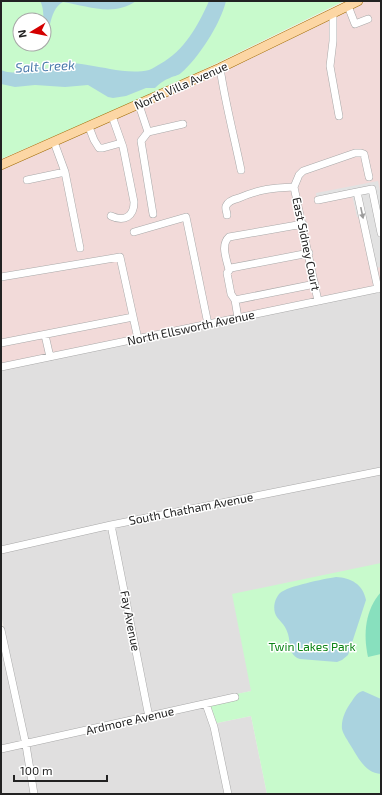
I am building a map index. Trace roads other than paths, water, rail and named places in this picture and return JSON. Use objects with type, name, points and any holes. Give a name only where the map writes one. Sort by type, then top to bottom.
[{"type":"main road","name":"North Villa Avenue","points":[[1,165],[220,68],[358,1]]},
{"type":"street","points":[[348,6],[355,24],[368,19]]},
{"type":"street","points":[[333,14],[333,40],[330,66],[339,116]]},
{"type":"street","points":[[220,68],[223,90],[241,170]]},
{"type":"street","points":[[139,104],[148,132]]},
{"type":"street","points":[[111,216],[124,218],[131,214],[134,210],[134,202],[121,143],[112,116]]},
{"type":"street","points":[[153,214],[141,141],[148,132],[182,124]]},
{"type":"street","points":[[89,127],[99,148],[121,143]]},
{"type":"street","points":[[54,142],[65,172],[80,248]]},
{"type":"street","points":[[227,215],[226,208],[231,201],[258,190],[294,187],[299,175],[303,171],[355,153],[361,152],[364,154],[369,177]]},
{"type":"street","points":[[27,180],[65,172]]},
{"type":"street","name":"East Sidney Court","points":[[294,187],[318,301]]},
{"type":"street","points":[[318,200],[372,189],[381,233]]},
{"type":"street","points":[[357,192],[379,288]]},
{"type":"street","points":[[134,232],[186,217],[208,324]]},
{"type":"street","points":[[238,318],[227,273],[229,270],[224,246],[226,240],[229,237],[303,224]]},
{"type":"street","points":[[229,270],[238,266],[308,253]]},
{"type":"street","points":[[1,277],[120,257],[138,339]]},
{"type":"street","points":[[234,300],[315,284]]},
{"type":"street","name":"North Ellsworth Avenue","points":[[1,367],[379,288]]},
{"type":"street","points":[[1,343],[133,317]]},
{"type":"street","points":[[45,335],[50,357]]},
{"type":"street","name":"South Chatham Avenue","points":[[1,550],[381,471]]},
{"type":"street","name":"Fay Avenue","points":[[111,526],[150,717]]},
{"type":"street","points":[[1,630],[2,642],[26,745],[34,794]]},
{"type":"street","name":"Ardmore Avenue","points":[[1,749],[26,745],[235,697]]},
{"type":"street","points":[[206,704],[214,727],[228,794]]},
{"type":"water","points":[[40,1],[136,1],[127,6],[109,9],[91,8],[63,2],[56,9],[52,18],[52,12],[43,12]]},
{"type":"water","points":[[209,1],[226,1],[219,20],[208,40],[188,67],[178,75],[171,77],[155,88],[146,88],[126,96],[113,98],[108,97],[88,85],[65,87],[35,85],[15,87],[1,84],[1,70],[7,72],[17,72],[36,67],[52,69],[64,63],[115,70],[150,70],[169,59],[183,45],[200,20]]},
{"type":"water","points":[[336,577],[351,580],[356,583],[362,590],[366,600],[348,655],[337,662],[300,659],[293,655],[287,630],[275,613],[274,608],[278,595],[284,590],[306,583]]},
{"type":"water","points":[[363,691],[381,699],[381,774],[375,773],[362,763],[342,729],[344,714],[354,697]]},
{"type":"water label","name":"Salt Creek","points":[[45,66]]},
{"type":"park label","name":"Twin Lakes Park","points":[[312,647]]}]
